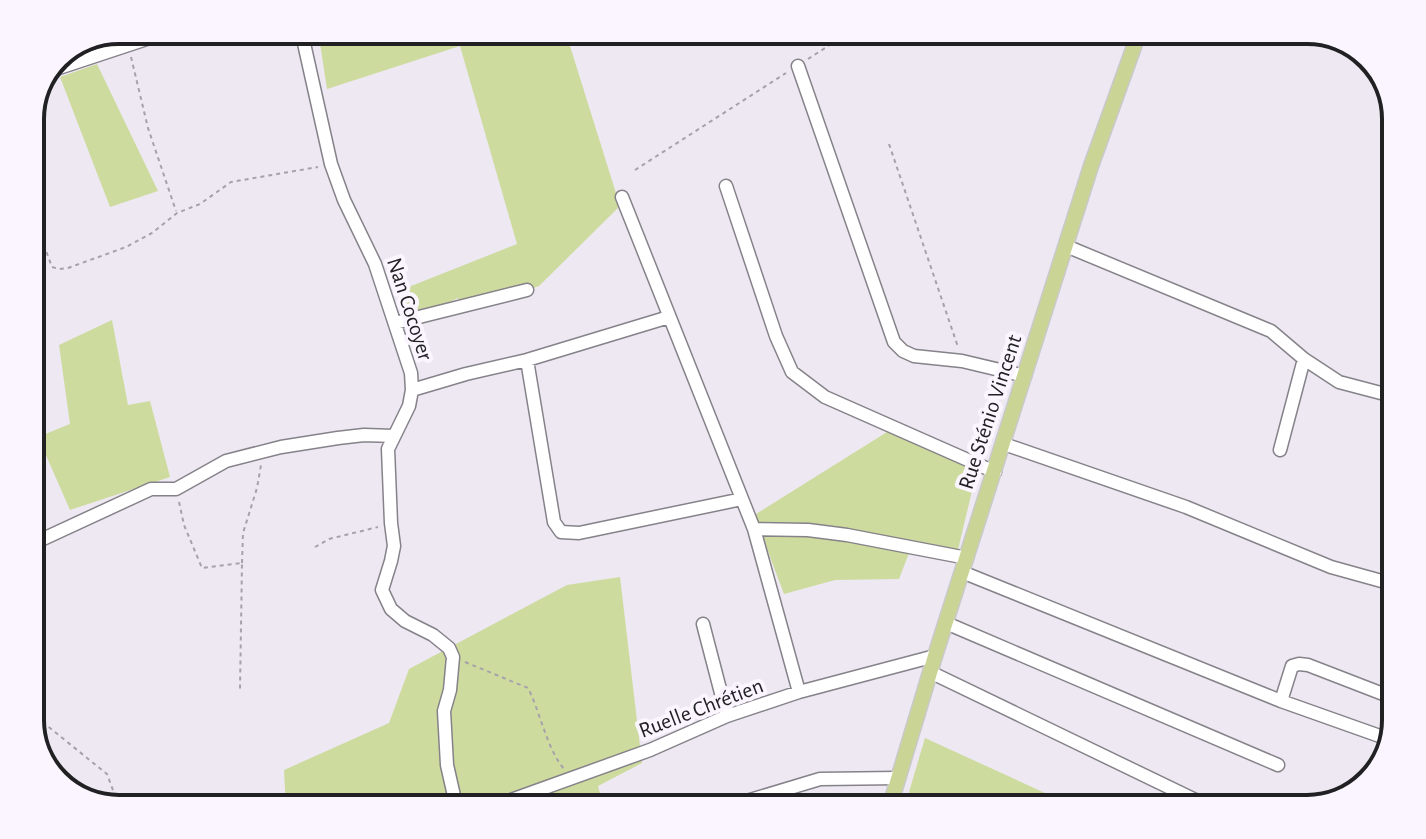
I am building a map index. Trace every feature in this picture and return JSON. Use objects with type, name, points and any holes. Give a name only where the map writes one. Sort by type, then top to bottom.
[{"type":"main road","name":"Rue Sténio Vincent","points":[[894,795],[1091,166],[1135,44]]},
{"type":"street","points":[[67,65],[131,44]]},
{"type":"street","name":"Nan Cocoyer","points":[[304,44],[331,164],[344,200],[375,264],[411,373],[412,390],[403,421],[388,449],[394,546],[382,590],[391,609],[405,621],[433,635],[449,648],[453,657]]},
{"type":"street","points":[[98,47],[101,54]]},
{"type":"street","points":[[798,66],[894,342],[914,356],[962,361],[1025,376]]},
{"type":"street","points":[[726,186],[776,336],[792,372],[825,397],[995,472]]},
{"type":"street","points":[[622,197],[754,529],[799,692]]},
{"type":"street","points":[[1066,246],[1271,331],[1304,359],[1339,382],[1382,393]]},
{"type":"street","points":[[395,323],[527,290]]},
{"type":"street","points":[[412,390],[527,360],[669,317]]},
{"type":"street","points":[[1280,450],[1304,359]]},
{"type":"street","points":[[527,360],[554,522],[561,532],[579,533],[742,499]]},
{"type":"street","points":[[44,539],[151,489],[176,489],[226,461],[338,438],[394,436]]},
{"type":"street","points":[[1004,444],[1186,507],[1331,567],[1382,581]]},
{"type":"street","points":[[754,529],[834,534],[964,565],[1281,701],[1380,736]]},
{"type":"street","points":[[946,623],[1278,765]]},
{"type":"street","points":[[703,624],[727,716]]},
{"type":"street","name":"Ruelle Chrétien","points":[[525,795],[650,750],[727,716],[799,692],[935,656]]},
{"type":"street","points":[[453,657],[450,690],[444,711],[447,765],[454,795]]},
{"type":"street","points":[[1281,701],[1292,666],[1299,664],[1382,694]]},
{"type":"street","points":[[930,672],[1185,795]]},
{"type":"street","points":[[767,795],[820,779],[899,778]]},
{"type":"path","points":[[635,170],[832,44]]},
{"type":"path","points":[[128,45],[148,128],[177,213]]},
{"type":"path","points":[[889,144],[962,361]]},
{"type":"path","points":[[44,245],[52,267],[68,268],[126,247],[231,182],[331,164]]},
{"type":"path","points":[[240,690],[243,533],[257,488],[263,452]]},
{"type":"path","points":[[176,489],[184,525],[202,568],[242,563]]},
{"type":"path","points":[[315,547],[329,539],[391,523]]},
{"type":"path","points":[[453,657],[528,688],[552,751],[562,768],[578,776]]},
{"type":"path","points":[[44,723],[107,774],[115,795]]},
{"type":"green space","points":[[320,44],[569,44],[620,206],[539,286],[466,313],[458,298],[409,321],[396,292],[517,244],[460,46],[327,89]]},
{"type":"green space","points":[[97,64],[158,191],[110,207],[60,77]]},
{"type":"green space","points":[[112,320],[128,405],[150,401],[170,477],[70,510],[44,451],[44,435],[70,424],[59,345]]},
{"type":"green space","points":[[887,432],[977,470],[956,558],[911,548],[899,579],[835,580],[784,594],[756,514]]},
{"type":"green space","points":[[620,577],[642,763],[598,786],[600,795],[285,795],[284,770],[389,723],[409,669],[567,585]]},
{"type":"green space","points":[[925,738],[1049,795],[908,795]]}]
